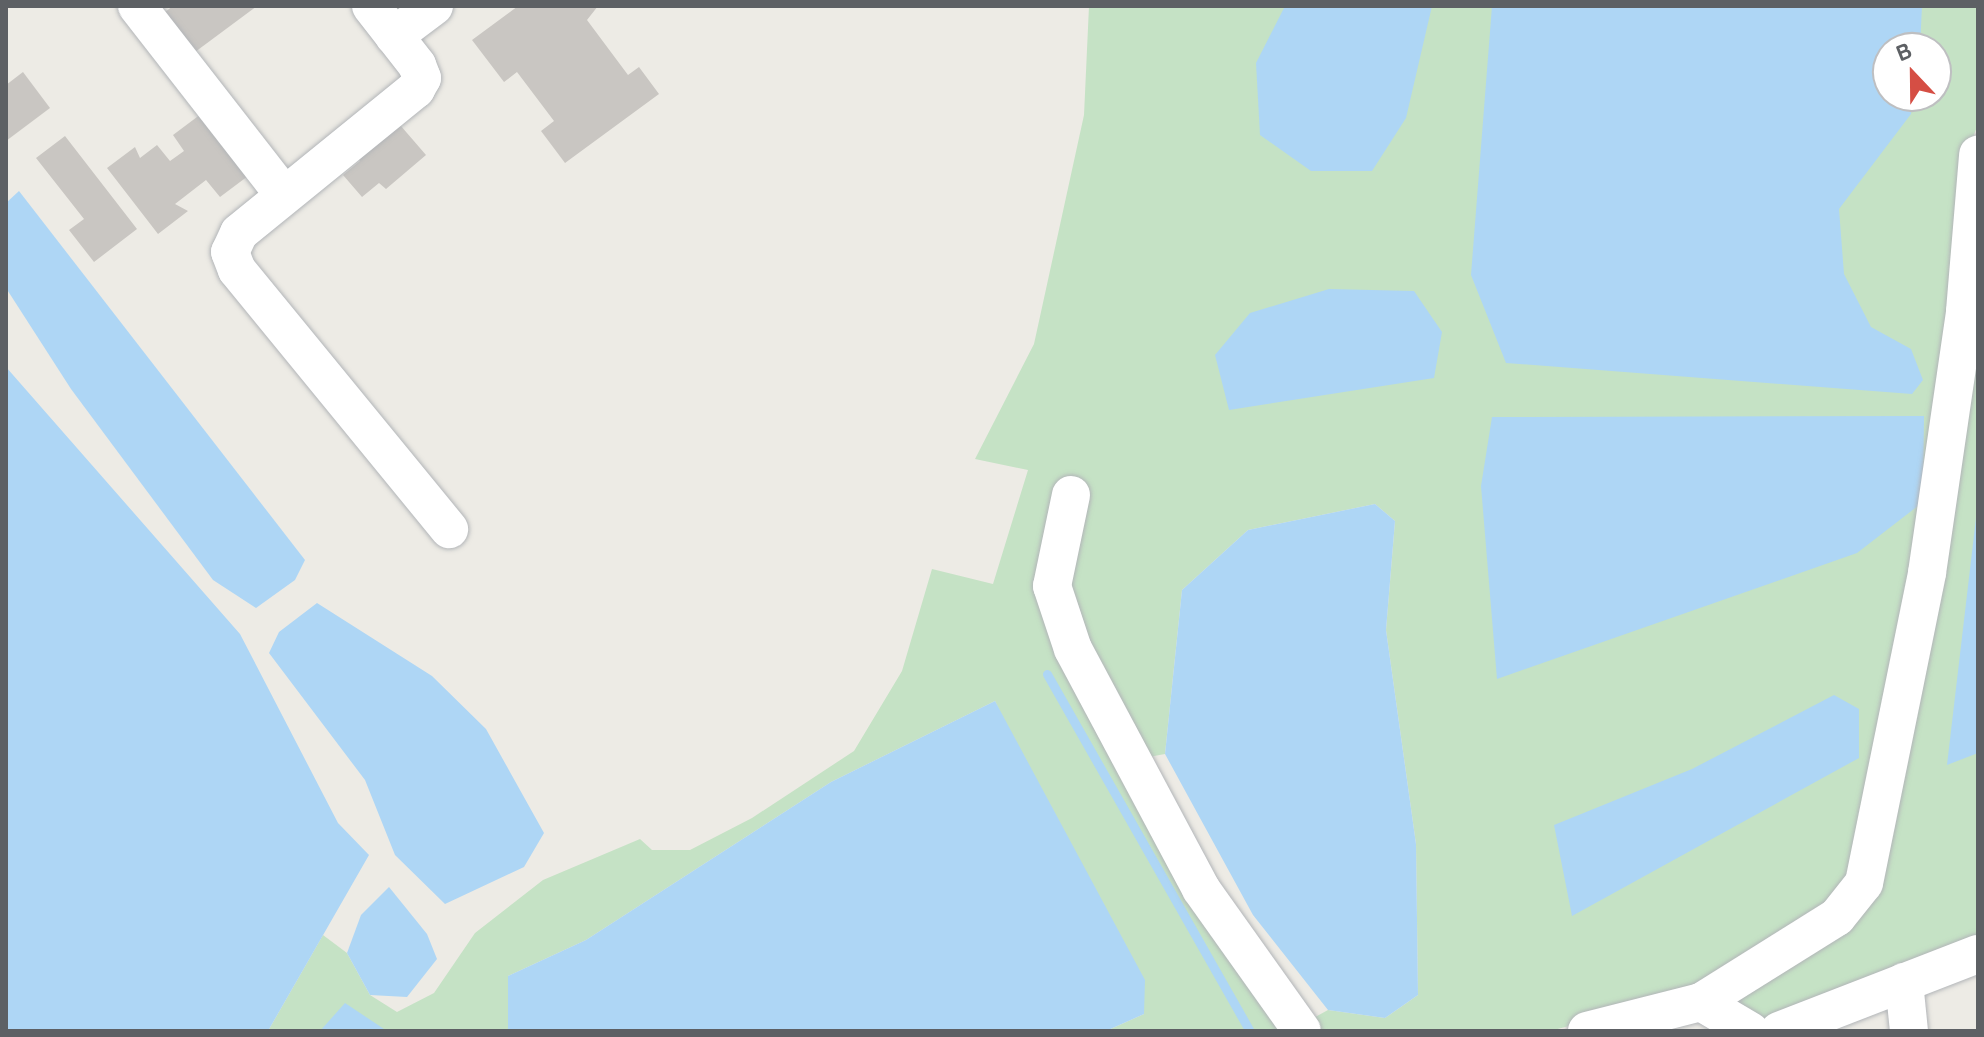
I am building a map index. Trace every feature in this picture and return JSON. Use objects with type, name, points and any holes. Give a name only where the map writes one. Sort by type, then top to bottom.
[{"type":"street","points":[[137,6],[284,195]]},
{"type":"street","points":[[371,6],[422,78],[416,89],[239,233],[230,252],[237,270],[449,529]]},
{"type":"street","points":[[394,36],[434,6]]},
{"type":"street","points":[[1587,1031],[1701,1002],[1837,917],[1864,883],[1927,573],[1965,311],[1978,155]]},
{"type":"street","points":[[1071,495],[1052,586],[1073,649],[1201,889],[1302,1031]]},
{"type":"street","points":[[1779,1031],[1978,954]]},
{"type":"street","points":[[1904,982],[1909,1031]]},
{"type":"street","points":[[1701,1002],[1750,1031]]},
{"type":"green space","points":[[1089,6],[1978,6],[1978,124],[1966,156],[1954,312],[1854,878],[1829,909],[1698,992],[1550,1031],[1315,1031],[1308,1021],[1328,1010],[1385,1018],[1418,995],[1416,844],[1386,630],[1395,521],[1375,504],[1248,530],[1182,590],[1165,754],[1143,758],[1290,1031],[1106,1031],[1144,1014],[995,701],[831,782],[586,940],[508,976],[508,1031],[268,1031],[323,935],[347,953],[370,995],[397,1012],[434,993],[475,933],[543,880],[640,839],[652,850],[690,850],[752,818],[854,751],[902,671],[932,569],[993,584],[1028,470],[975,459],[1034,344],[1084,115]]},
{"type":"green space","points":[[1978,237],[1978,942],[1764,1026],[1735,1012],[1734,991],[1844,925]]},
{"type":"water","points":[[1285,6],[1432,6],[1406,118],[1372,171],[1311,171],[1260,135],[1256,63]]},
{"type":"water","points":[[1492,6],[1922,6],[1921,32],[1872,32],[1872,112],[1911,114],[1839,209],[1844,274],[1871,327],[1911,349],[1923,380],[1912,394],[1506,363],[1471,275]]},
{"type":"water","points":[[19,191],[305,560],[295,580],[256,608],[213,580],[71,389],[6,288],[6,203]]},
{"type":"water","points":[[1329,289],[1414,291],[1442,332],[1434,378],[1229,410],[1215,355],[1250,313]]},
{"type":"water","points":[[6,367],[240,634],[338,823],[369,855],[268,1031],[6,1031]]},
{"type":"water","points":[[1924,416],[1923,502],[1857,553],[1497,679],[1481,486],[1492,417]]},
{"type":"water","points":[[1978,501],[1978,753],[1947,765]]},
{"type":"water","points":[[1375,504],[1395,521],[1386,630],[1416,844],[1418,995],[1385,1018],[1328,1010],[1253,915],[1165,754],[1182,590],[1248,530]]},
{"type":"water","points":[[317,603],[432,676],[486,729],[544,833],[524,867],[445,904],[395,855],[365,780],[269,653],[279,632]]},
{"type":"water","points":[[1834,695],[1859,709],[1859,758],[1572,916],[1554,825],[1692,769]]},
{"type":"water","points":[[995,701],[1145,980],[1144,1014],[1106,1031],[508,1031],[508,976],[586,940],[831,782]]},
{"type":"water","points":[[389,887],[427,934],[437,959],[407,997],[370,995],[347,953],[361,915]]},
{"type":"water","points":[[345,1003],[387,1031],[320,1031]]},
{"type":"building","points":[[173,6],[257,6],[191,55],[161,15]]},
{"type":"building","points":[[518,6],[598,6],[587,20],[628,75],[639,67],[659,94],[565,163],[541,131],[554,121],[517,72],[504,82],[472,40]]},
{"type":"building","points":[[23,72],[50,108],[6,141],[6,85]]},
{"type":"building","points":[[201,114],[248,176],[220,197],[206,180],[175,204],[188,211],[158,234],[107,168],[135,147],[140,158],[157,145],[170,161],[184,151],[173,135]]},
{"type":"building","points":[[394,118],[426,155],[386,189],[379,183],[362,197],[343,175],[360,161],[353,152]]},
{"type":"building","points":[[65,136],[137,229],[94,262],[69,230],[84,219],[36,158]]},
{"type":"waterway","points":[[1047,674],[1250,1031]]}]
